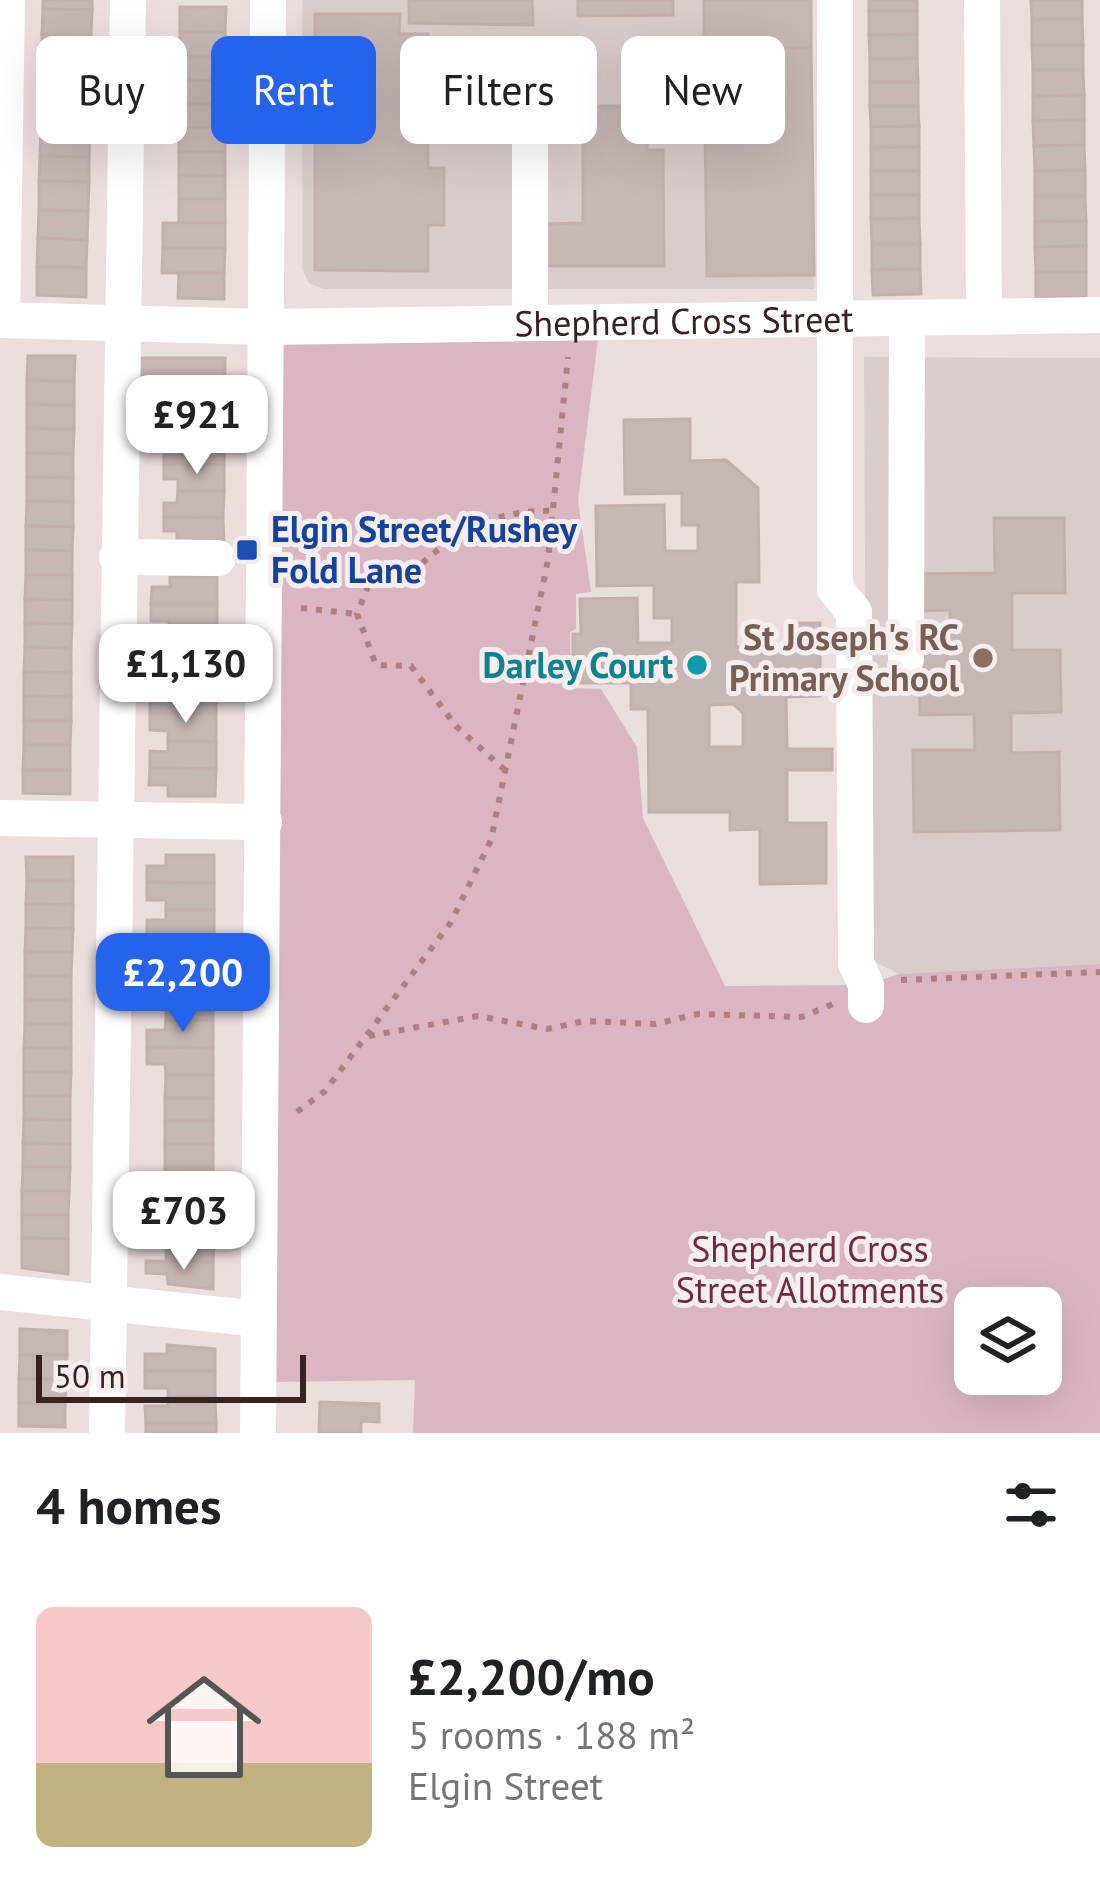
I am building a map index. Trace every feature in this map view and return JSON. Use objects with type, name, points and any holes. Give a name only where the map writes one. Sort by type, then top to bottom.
[{"type":"street","points":[[1,320],[7,0]]},
{"type":"street","points":[[107,1433],[128,0]]},
{"type":"street","points":[[258,1433],[268,0]]},
{"type":"street","points":[[835,0],[835,589],[854,612],[856,963],[866,985],[866,1006]]},
{"type":"street","points":[[982,0],[984,317]]},
{"type":"street","points":[[530,144],[530,323]]},
{"type":"street","name":"Shepherd Cross Street","points":[[1,320],[267,327],[1100,315]]},
{"type":"street","points":[[906,659],[907,318]]},
{"type":"street","points":[[117,557],[218,558]]},
{"type":"street","points":[[0,818],[264,822]]},
{"type":"street","points":[[0,1292],[259,1319]]},
{"type":"path","points":[[260,1120],[288,1119],[325,1091],[452,922],[491,840],[555,511],[571,323]]},
{"type":"path","points":[[505,770],[456,726],[411,666],[376,665],[357,614],[377,564],[420,565],[460,530],[519,512],[555,511]]},
{"type":"path","points":[[265,604],[357,614]]},
{"type":"path","points":[[366,1037],[478,1016],[547,1029],[585,1021],[655,1024],[698,1014],[802,1017],[841,998],[856,963],[891,980],[1100,972]]},
{"type":"shaded area","points":[[302,0],[812,0],[814,289],[323,289],[309,283],[302,269],[302,144],[376,144],[376,36],[302,36]]},
{"type":"shaded area","name":"St Joseph's RC Primary School","points":[[864,357],[1100,358],[1100,964],[899,974],[867,958]]},
{"type":"green space","name":"Shepherd Cross Street Allotments","points":[[600,322],[578,501],[591,592],[576,594],[576,629],[570,632],[571,688],[601,689],[637,747],[643,818],[725,986],[866,985],[899,974],[1100,964],[1100,1433],[413,1433],[415,1380],[275,1382],[267,327]]},
{"type":"building","points":[[43,0],[92,0],[92,10],[43,9]]},
{"type":"building","points":[[409,0],[532,0],[533,25],[409,23]]},
{"type":"building","points":[[578,0],[673,0],[673,15],[578,16]]},
{"type":"building","points":[[704,0],[811,0],[811,48],[785,48],[785,36],[704,36]]},
{"type":"building","points":[[869,0],[917,0],[917,11],[869,11]]},
{"type":"building","points":[[1031,0],[1082,0],[1082,19],[1032,20]]},
{"type":"building","points":[[180,7],[226,7],[225,32],[180,32]]},
{"type":"building","points":[[43,9],[92,10],[91,35],[42,34]]},
{"type":"building","points":[[869,11],[917,11],[917,34],[869,35]]},
{"type":"building","points":[[315,14],[400,14],[399,34],[428,34],[400,36],[400,144],[428,144],[428,168],[444,168],[444,225],[428,225],[428,271],[315,270],[315,144],[376,144],[376,36],[315,36]]},
{"type":"building","points":[[1082,19],[1083,45],[1032,45],[1032,20]]},
{"type":"building","points":[[180,32],[225,32],[225,36],[211,36],[211,57],[187,57],[187,36]]},
{"type":"building","points":[[917,34],[917,58],[870,59],[869,35]]},
{"type":"building","points":[[1032,45],[1083,45],[1083,70],[1033,70]]},
{"type":"building","points":[[785,48],[811,48],[814,275],[707,276],[705,144],[785,144]]},
{"type":"building","points":[[187,57],[211,57],[211,81],[187,80]]},
{"type":"building","points":[[917,58],[918,82],[870,82],[870,59]]},
{"type":"building","points":[[1033,70],[1083,70],[1084,95],[1033,96]]},
{"type":"building","points":[[187,80],[211,81],[211,104],[187,104]]},
{"type":"building","points":[[870,82],[918,82],[918,106],[870,106]]},
{"type":"building","points":[[1084,95],[1084,120],[1033,121],[1033,96]]},
{"type":"building","points":[[187,104],[211,104],[211,128],[187,128]]},
{"type":"building","points":[[597,106],[621,106],[621,144],[647,144],[647,150],[663,150],[664,266],[545,266],[545,224],[583,223],[583,144],[597,144]]},
{"type":"building","points":[[870,106],[918,106],[919,126],[871,127]]},
{"type":"building","points":[[1084,120],[1084,145],[1034,146],[1033,121]]},
{"type":"building","points":[[919,126],[919,147],[871,148],[871,127]]},
{"type":"building","points":[[187,128],[211,128],[211,144],[225,144],[225,152],[179,152],[179,144],[187,144]]},
{"type":"building","points":[[40,144],[90,144],[89,157],[40,156]]},
{"type":"building","points":[[1084,145],[1085,170],[1035,171],[1034,146]]},
{"type":"building","points":[[919,147],[919,171],[871,171],[871,148]]},
{"type":"building","points":[[179,152],[225,152],[225,176],[179,175]]},
{"type":"building","points":[[40,156],[89,157],[89,182],[39,181]]},
{"type":"building","points":[[1085,170],[1085,196],[1035,196],[1035,171]]},
{"type":"building","points":[[871,171],[919,171],[919,195],[871,195]]},
{"type":"building","points":[[179,175],[225,176],[225,199],[179,199]]},
{"type":"building","points":[[39,181],[89,182],[88,211],[39,210]]},
{"type":"building","points":[[871,195],[919,195],[919,218],[871,219]]},
{"type":"building","points":[[1035,196],[1085,196],[1086,221],[1035,222]]},
{"type":"building","points":[[179,199],[225,199],[225,223],[179,223]]},
{"type":"building","points":[[39,210],[88,211],[87,240],[38,238]]},
{"type":"building","points":[[919,218],[920,244],[872,244],[871,219]]},
{"type":"building","points":[[1086,221],[1086,246],[1035,247],[1035,222]]},
{"type":"building","points":[[163,223],[225,223],[225,248],[163,248]]},
{"type":"building","points":[[38,238],[87,240],[86,268],[37,267]]},
{"type":"building","points":[[872,244],[920,244],[920,269],[872,270]]},
{"type":"building","points":[[1086,246],[1086,272],[1036,272],[1035,247]]},
{"type":"building","points":[[163,248],[225,248],[224,273],[162,273]]},
{"type":"building","points":[[37,267],[86,268],[86,297],[37,295]]},
{"type":"building","points":[[920,269],[921,294],[873,295],[872,270]]},
{"type":"building","points":[[1036,272],[1086,272],[1086,297],[1036,298]]},
{"type":"building","points":[[179,273],[224,273],[224,299],[178,298]]},
{"type":"building","points":[[28,356],[75,356],[74,381],[27,380]]},
{"type":"building","points":[[132,358],[225,358],[225,385],[133,385]]},
{"type":"building","points":[[27,380],[74,381],[74,405],[27,404]]},
{"type":"building","points":[[157,385],[225,385],[225,411],[178,411],[179,399],[157,399]]},
{"type":"building","points":[[27,404],[74,405],[74,429],[27,428]]},
{"type":"building","points":[[162,411],[225,411],[225,439],[178,439],[178,426],[162,425]]},
{"type":"building","name":"Darley Court","points":[[690,419],[690,461],[726,460],[758,488],[759,582],[736,582],[736,647],[796,647],[796,623],[820,623],[820,696],[786,697],[787,749],[832,749],[832,770],[787,770],[787,823],[826,823],[826,883],[760,884],[760,829],[730,830],[730,812],[649,812],[648,709],[631,709],[631,683],[573,683],[573,634],[581,634],[580,599],[637,598],[638,643],[672,643],[672,618],[654,618],[654,585],[597,586],[596,506],[664,505],[665,551],[698,551],[698,525],[682,525],[682,493],[625,494],[624,420]],"holes":[[[733,704],[743,713],[743,747],[709,747],[709,705]]]},
{"type":"building","points":[[27,428],[74,429],[73,454],[27,453]]},
{"type":"building","points":[[164,438],[225,439],[224,465],[164,464]]},
{"type":"building","points":[[27,453],[73,454],[73,478],[27,477]]},
{"type":"building","points":[[164,464],[224,465],[224,491],[178,491],[178,479],[164,479]]},
{"type":"building","points":[[27,477],[73,478],[73,502],[27,501]]},
{"type":"building","points":[[178,491],[224,491],[223,518],[164,517],[164,503],[177,503]]},
{"type":"building","points":[[27,501],[73,502],[73,527],[26,526]]},
{"type":"building","points":[[164,517],[223,518],[224,544],[177,543],[177,531],[164,531]]},
{"type":"building","points":[[994,518],[1064,518],[1065,593],[1012,593],[1012,650],[1060,650],[1061,712],[1011,713],[1011,753],[1059,752],[1060,830],[914,832],[913,750],[975,750],[974,714],[920,715],[919,643],[950,643],[950,610],[912,611],[912,574],[995,573]]},
{"type":"building","points":[[26,526],[73,527],[72,551],[26,550]]},
{"type":"building","points":[[26,550],[72,551],[72,575],[26,575]]},
{"type":"building","points":[[26,575],[72,575],[72,600],[25,599]]},
{"type":"building","points":[[170,577],[217,577],[217,604],[151,604],[152,587],[170,587]]},
{"type":"building","points":[[25,599],[72,600],[72,624],[25,623]]},
{"type":"building","points":[[151,604],[217,604],[217,632],[169,631],[169,621],[151,621]]},
{"type":"building","points":[[25,623],[72,624],[71,648],[25,647]]},
{"type":"building","points":[[169,631],[217,632],[217,659],[151,658],[151,642],[169,642]]},
{"type":"building","points":[[25,647],[71,648],[71,673],[24,672]]},
{"type":"building","points":[[151,658],[217,659],[216,687],[169,686],[169,676],[151,676]]},
{"type":"building","points":[[24,672],[71,673],[71,697],[24,696]]},
{"type":"building","points":[[169,686],[216,687],[216,714],[150,713],[150,697],[169,697]]},
{"type":"building","points":[[24,696],[71,697],[71,721],[24,721]]},
{"type":"building","points":[[150,713],[216,714],[216,742],[168,741],[168,731],[150,730]]},
{"type":"building","points":[[24,721],[71,721],[70,745],[24,745]]},
{"type":"building","points":[[168,741],[216,742],[216,769],[150,768],[150,751],[168,752]]},
{"type":"building","points":[[24,745],[70,745],[70,770],[23,770]]},
{"type":"building","points":[[150,768],[216,769],[215,796],[168,796],[168,785],[149,785]]},
{"type":"building","points":[[23,770],[70,770],[70,794],[23,793]]},
{"type":"building","points":[[166,855],[214,855],[214,883],[147,882],[147,866],[166,866]]},
{"type":"building","points":[[26,857],[73,857],[73,881],[27,881]]},
{"type":"building","points":[[27,881],[73,881],[73,905],[26,904]]},
{"type":"building","points":[[147,882],[214,883],[214,910],[166,910],[166,900],[147,900]]},
{"type":"building","points":[[26,904],[73,905],[73,929],[26,928]]},
{"type":"building","points":[[166,910],[214,910],[214,938],[147,937],[147,920],[166,920]]},
{"type":"building","points":[[26,928],[73,929],[72,952],[25,952]]},
{"type":"building","points":[[147,937],[214,938],[214,965],[166,965],[166,955],[147,955]]},
{"type":"building","points":[[25,952],[72,952],[71,976],[25,976]]},
{"type":"building","points":[[166,965],[214,965],[213,992],[147,992],[147,976],[166,976]]},
{"type":"building","points":[[25,976],[71,976],[71,1000],[25,1000]]},
{"type":"building","points":[[147,992],[213,992],[213,1020],[166,1020],[166,1009],[147,1009]]},
{"type":"building","points":[[25,1000],[71,1000],[71,1024],[25,1024]]},
{"type":"building","points":[[166,1020],[213,1020],[213,1048],[147,1047],[147,1030],[165,1030]]},
{"type":"building","points":[[25,1024],[71,1024],[71,1048],[24,1048]]},
{"type":"building","points":[[147,1047],[213,1048],[213,1075],[166,1075],[165,1064],[147,1064]]},
{"type":"building","points":[[24,1048],[71,1048],[71,1072],[24,1072]]},
{"type":"building","points":[[24,1072],[71,1072],[70,1096],[24,1096]]},
{"type":"building","points":[[166,1075],[213,1075],[213,1098],[165,1098]]},
{"type":"building","points":[[24,1096],[70,1096],[70,1120],[24,1119]]},
{"type":"building","points":[[165,1098],[213,1098],[213,1121],[165,1121]]},
{"type":"building","points":[[24,1119],[70,1120],[70,1144],[23,1143]]},
{"type":"building","points":[[165,1121],[213,1121],[213,1144],[165,1144]]},
{"type":"building","points":[[23,1143],[70,1144],[70,1167],[23,1167]]},
{"type":"building","points":[[165,1144],[213,1144],[213,1167],[165,1167]]},
{"type":"building","points":[[23,1167],[70,1167],[69,1191],[22,1191]]},
{"type":"building","points":[[165,1167],[213,1167],[214,1190],[165,1191]]},
{"type":"building","points":[[214,1190],[214,1213],[165,1213],[165,1191]]},
{"type":"building","points":[[22,1191],[69,1191],[68,1215],[22,1215]]},
{"type":"building","points":[[214,1213],[214,1238],[152,1238],[152,1214]]},
{"type":"building","points":[[22,1215],[68,1215],[68,1239],[22,1238]]},
{"type":"building","points":[[22,1238],[68,1239],[68,1274],[22,1268]]},
{"type":"building","points":[[166,1238],[214,1238],[213,1262],[166,1261]]},
{"type":"building","points":[[146,1261],[213,1262],[213,1289],[168,1284],[167,1274],[146,1273]]},
{"type":"building","points":[[20,1329],[67,1331],[67,1355],[20,1355]]},
{"type":"building","points":[[167,1345],[215,1349],[215,1371],[145,1371],[145,1354],[167,1354]]},
{"type":"building","points":[[20,1355],[67,1355],[66,1379],[19,1379]]},
{"type":"building","points":[[145,1371],[215,1371],[215,1397],[168,1397],[168,1388],[145,1388]]},
{"type":"building","points":[[19,1379],[66,1379],[65,1403],[19,1403]]},
{"type":"building","points":[[168,1397],[215,1397],[216,1423],[146,1423],[145,1406],[168,1406]]},
{"type":"building","points":[[320,1402],[379,1404],[379,1422],[361,1421],[361,1433],[319,1433]]},
{"type":"building","points":[[19,1403],[65,1403],[65,1427],[19,1426]]},
{"type":"building","points":[[146,1423],[216,1423],[216,1433],[146,1433]]},
{"type":"place","name":"Elgin Street/Rushey Fold Lane","points":[[247,550]]},
{"type":"place","name":"St Joseph's RC Primary School","points":[[983,658]]},
{"type":"place","name":"Darley Court","points":[[697,665]]}]
